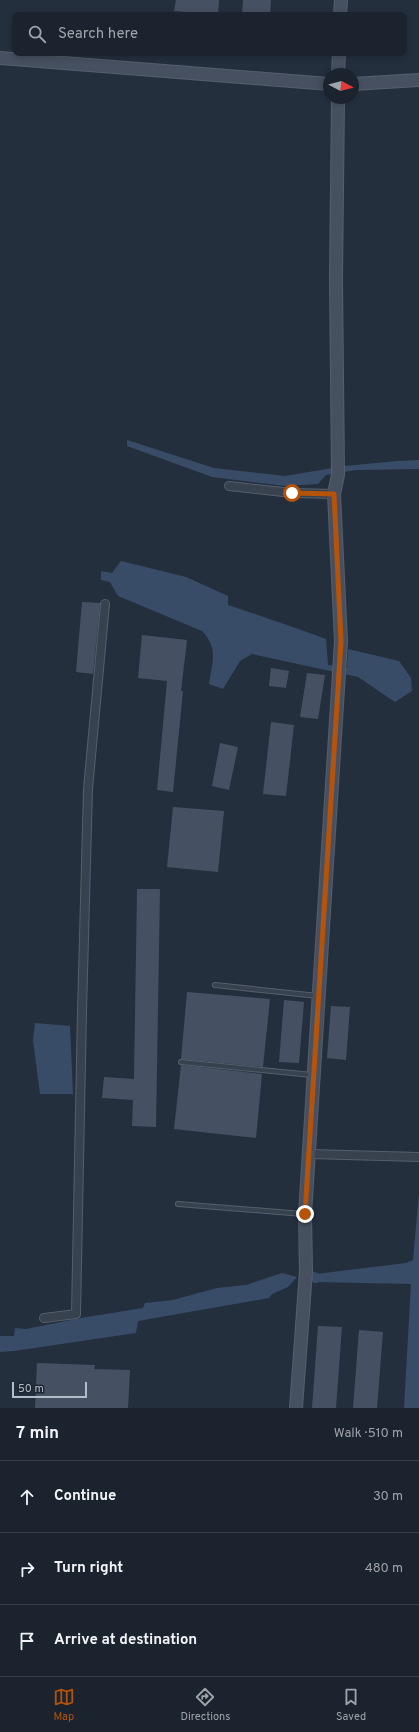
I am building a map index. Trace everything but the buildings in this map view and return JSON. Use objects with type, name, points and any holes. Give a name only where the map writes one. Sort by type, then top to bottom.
[{"type":"main road","points":[[340,12],[341,0]]},
{"type":"main road","points":[[338,68],[339,56]]},
{"type":"main road","points":[[0,58],[323,84]]},
{"type":"main road","points":[[359,84],[419,80]]},
{"type":"main road","points":[[296,1408],[306,1271],[305,1214],[341,641],[334,494],[338,475],[336,279],[338,104]]},
{"type":"street","points":[[229,486],[292,493],[334,494]]},
{"type":"street","points":[[44,1318],[76,1314],[85,867],[88,789],[105,604]]},
{"type":"street","points":[[309,1154],[416,1156]]},
{"type":"lane","points":[[215,985],[319,996]]},
{"type":"lane","points":[[182,1062],[314,1075]]},
{"type":"lane","points":[[178,1204],[305,1214]]},
{"type":"water","points":[[127,440],[214,468],[285,476],[345,466],[397,461],[419,460],[419,469],[356,470],[326,475],[318,484],[285,486],[212,477],[127,446]]},
{"type":"water","points":[[121,561],[186,577],[228,596],[228,605],[326,639],[328,665],[347,668],[348,649],[399,661],[411,678],[412,691],[395,702],[358,677],[252,654],[240,661],[223,689],[209,684],[213,656],[211,644],[202,631],[118,596],[110,582],[101,580],[101,571],[112,573]]},
{"type":"water","points":[[35,1023],[70,1026],[73,1094],[40,1094],[33,1040]]},
{"type":"water","points":[[419,1193],[419,1408],[404,1408],[411,1284],[316,1282],[316,1274],[406,1263],[413,1260]]},
{"type":"water","points":[[282,1273],[297,1277],[288,1287],[272,1294],[269,1298],[138,1321],[136,1333],[0,1352],[0,1336],[14,1336],[15,1328],[26,1329],[143,1308],[145,1303],[173,1300],[217,1288],[246,1285]]},
{"type":"route","points":[[292,493],[334,494],[341,641],[305,1214]]}]
